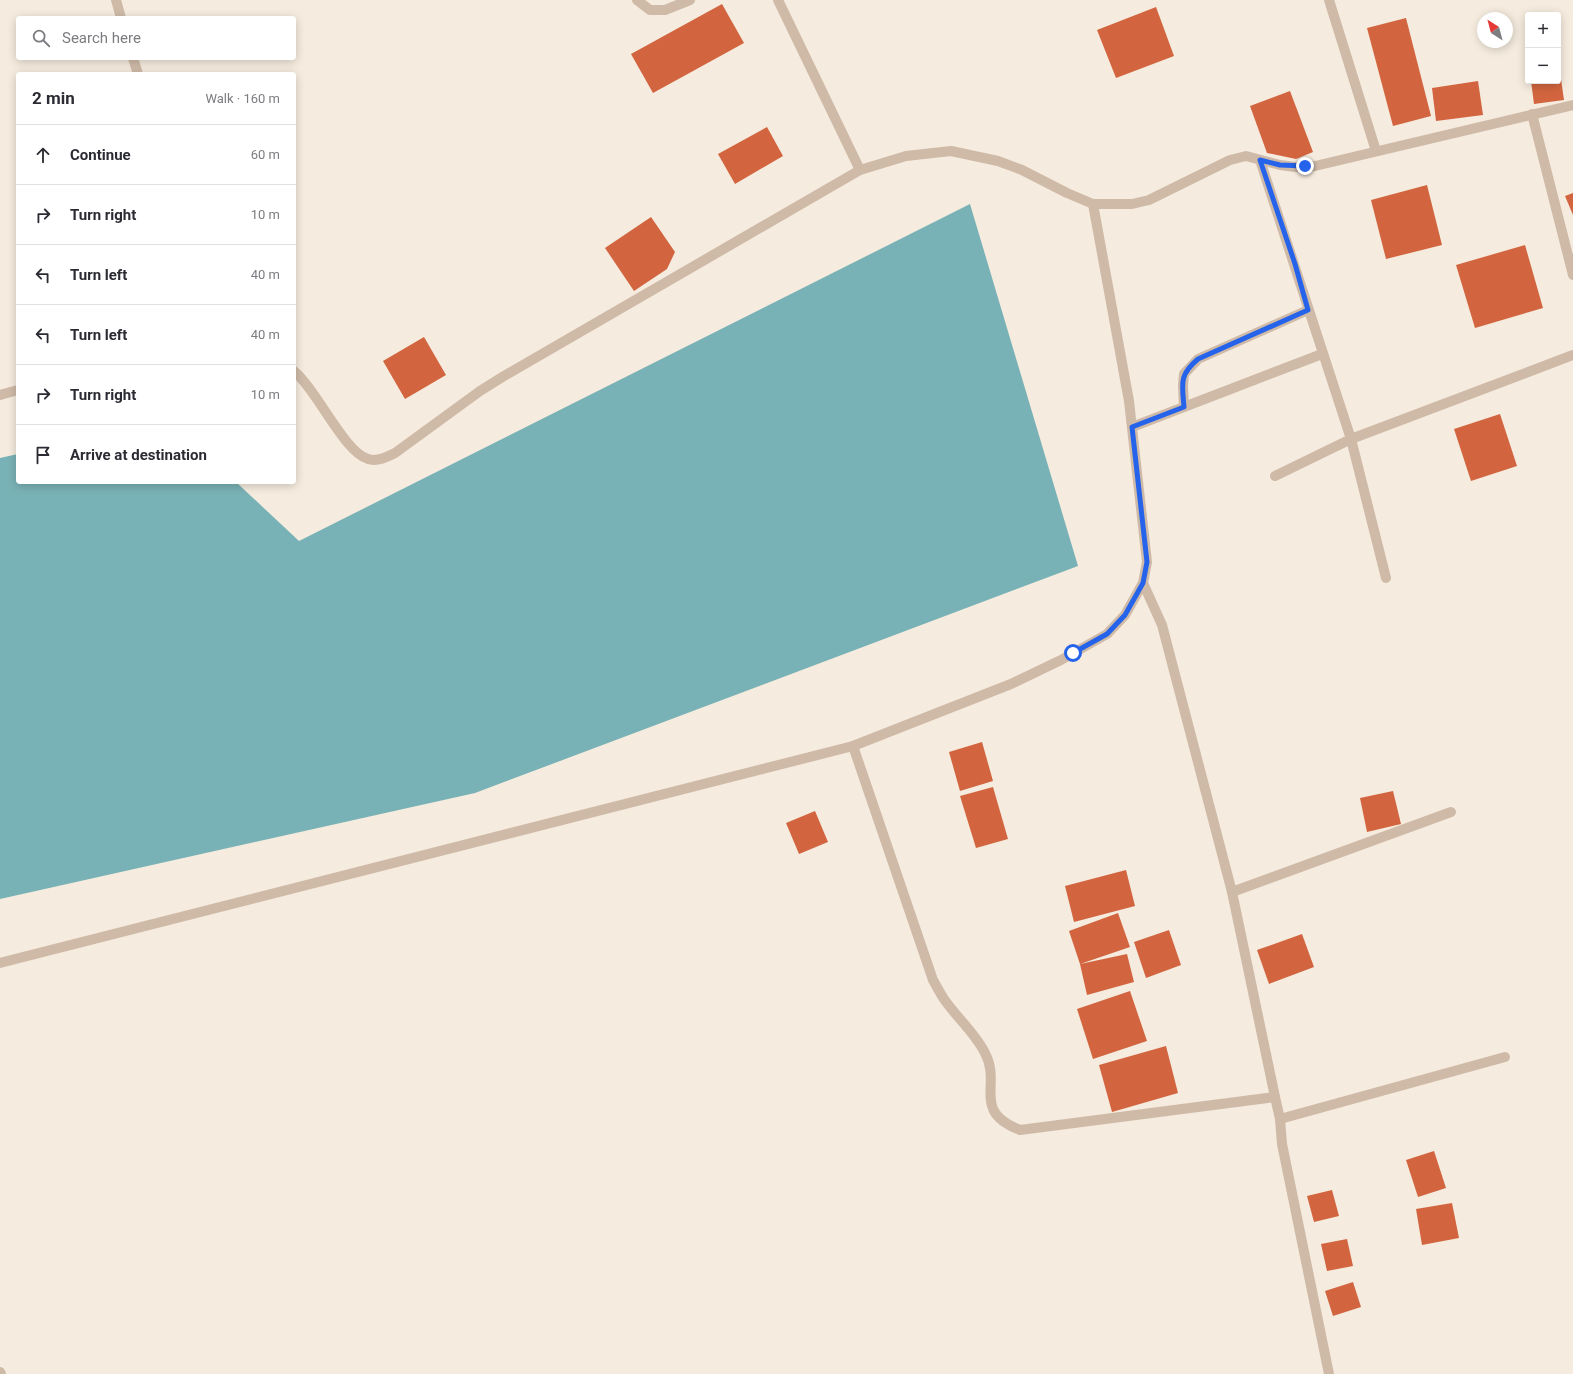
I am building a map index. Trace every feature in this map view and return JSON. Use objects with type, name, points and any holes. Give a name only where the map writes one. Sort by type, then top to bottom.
[{"type":"street","points":[[116,0],[120,16]]},
{"type":"street","points":[[637,0],[650,10],[665,10],[690,0]]},
{"type":"street","points":[[778,0],[860,170]]},
{"type":"street","points":[[1329,0],[1376,151]]},
{"type":"street","points":[[134,60],[137,72]]},
{"type":"street","points":[[296,373],[306,382],[347,441],[358,454],[369,459],[382,459],[395,453],[480,391],[504,376],[860,170],[906,156],[951,151],[998,161],[1022,170],[1067,193],[1093,204],[1132,204],[1149,200],[1230,160],[1246,156],[1280,165],[1295,167],[1315,166],[1573,105]]},
{"type":"street","points":[[1532,114],[1573,275]]},
{"type":"street","points":[[1260,160],[1295,264],[1322,354],[1351,439],[1386,578]]},
{"type":"street","points":[[0,963],[853,746],[1011,684],[1062,660],[1107,634],[1125,615],[1143,583],[1147,562],[1132,427],[1121,352],[1093,204]]},
{"type":"street","points":[[1184,407],[1184,374],[1198,359],[1308,310]]},
{"type":"street","points":[[1132,427],[1322,354]]},
{"type":"street","points":[[1275,476],[1351,439],[1573,355]]},
{"type":"street","points":[[0,395],[16,391]]},
{"type":"street","points":[[1143,583],[1162,625],[1232,892],[1280,1119],[1282,1144],[1329,1374]]},
{"type":"street","points":[[853,746],[933,980],[944,999],[986,1053],[990,1065],[991,1100],[993,1109],[999,1118],[1008,1125],[1020,1130],[1275,1097]]},
{"type":"street","points":[[1232,892],[1451,812]]},
{"type":"street","points":[[1280,1119],[1505,1057]]},
{"type":"water","points":[[970,204],[1078,566],[475,793],[0,899],[0,458],[16,454],[16,484],[238,484],[299,541]]},
{"type":"building","points":[[722,4],[744,43],[653,93],[631,54]]},
{"type":"building","points":[[1156,7],[1174,56],[1116,78],[1097,30]]},
{"type":"building","points":[[1406,18],[1431,116],[1393,126],[1367,28]]},
{"type":"building","points":[[1561,79],[1564,100],[1534,104],[1531,84],[1561,84]]},
{"type":"building","points":[[1478,81],[1483,115],[1436,121],[1432,88]]},
{"type":"building","points":[[1290,91],[1313,152],[1296,159],[1267,153],[1250,106]]},
{"type":"building","points":[[767,127],[783,156],[735,184],[718,154]]},
{"type":"building","points":[[1427,185],[1442,245],[1386,259],[1371,200]]},
{"type":"building","points":[[1573,193],[1573,215],[1565,196]]},
{"type":"building","points":[[651,217],[675,252],[667,269],[634,291],[605,248]]},
{"type":"building","points":[[1525,245],[1543,308],[1475,328],[1456,265]]},
{"type":"building","points":[[424,337],[446,375],[405,399],[383,361]]},
{"type":"building","points":[[1500,414],[1517,466],[1471,481],[1454,429]]},
{"type":"building","points":[[982,742],[993,781],[960,791],[949,752]]},
{"type":"building","points":[[993,787],[1008,839],[976,848],[960,796]]},
{"type":"building","points":[[1393,791],[1401,824],[1367,832],[1360,798]]},
{"type":"building","points":[[815,811],[828,842],[799,854],[786,823]]},
{"type":"building","points":[[1126,870],[1135,906],[1074,922],[1065,886]]},
{"type":"building","points":[[1118,913],[1130,947],[1080,964],[1069,931]]},
{"type":"building","points":[[1169,930],[1181,965],[1146,978],[1134,942]]},
{"type":"building","points":[[1302,934],[1314,967],[1269,984],[1257,950]]},
{"type":"building","points":[[1127,954],[1134,982],[1087,995],[1080,964]]},
{"type":"building","points":[[1130,991],[1147,1041],[1093,1059],[1077,1009]]},
{"type":"building","points":[[1166,1046],[1178,1093],[1112,1112],[1099,1065]]},
{"type":"building","points":[[1434,1151],[1446,1188],[1418,1197],[1406,1160]]},
{"type":"building","points":[[1332,1190],[1339,1216],[1314,1222],[1307,1196]]},
{"type":"building","points":[[1452,1203],[1459,1238],[1422,1245],[1416,1209]]},
{"type":"building","points":[[1347,1239],[1353,1266],[1327,1271],[1321,1244]]},
{"type":"building","points":[[1353,1282],[1361,1307],[1333,1316],[1325,1291]]},
{"type":"route","points":[[1073,653],[1107,634],[1125,615],[1143,583],[1147,562],[1132,427],[1184,407],[1184,374],[1198,359],[1210,352],[1308,310],[1295,264],[1260,160],[1280,165],[1295,167],[1305,166]]}]
